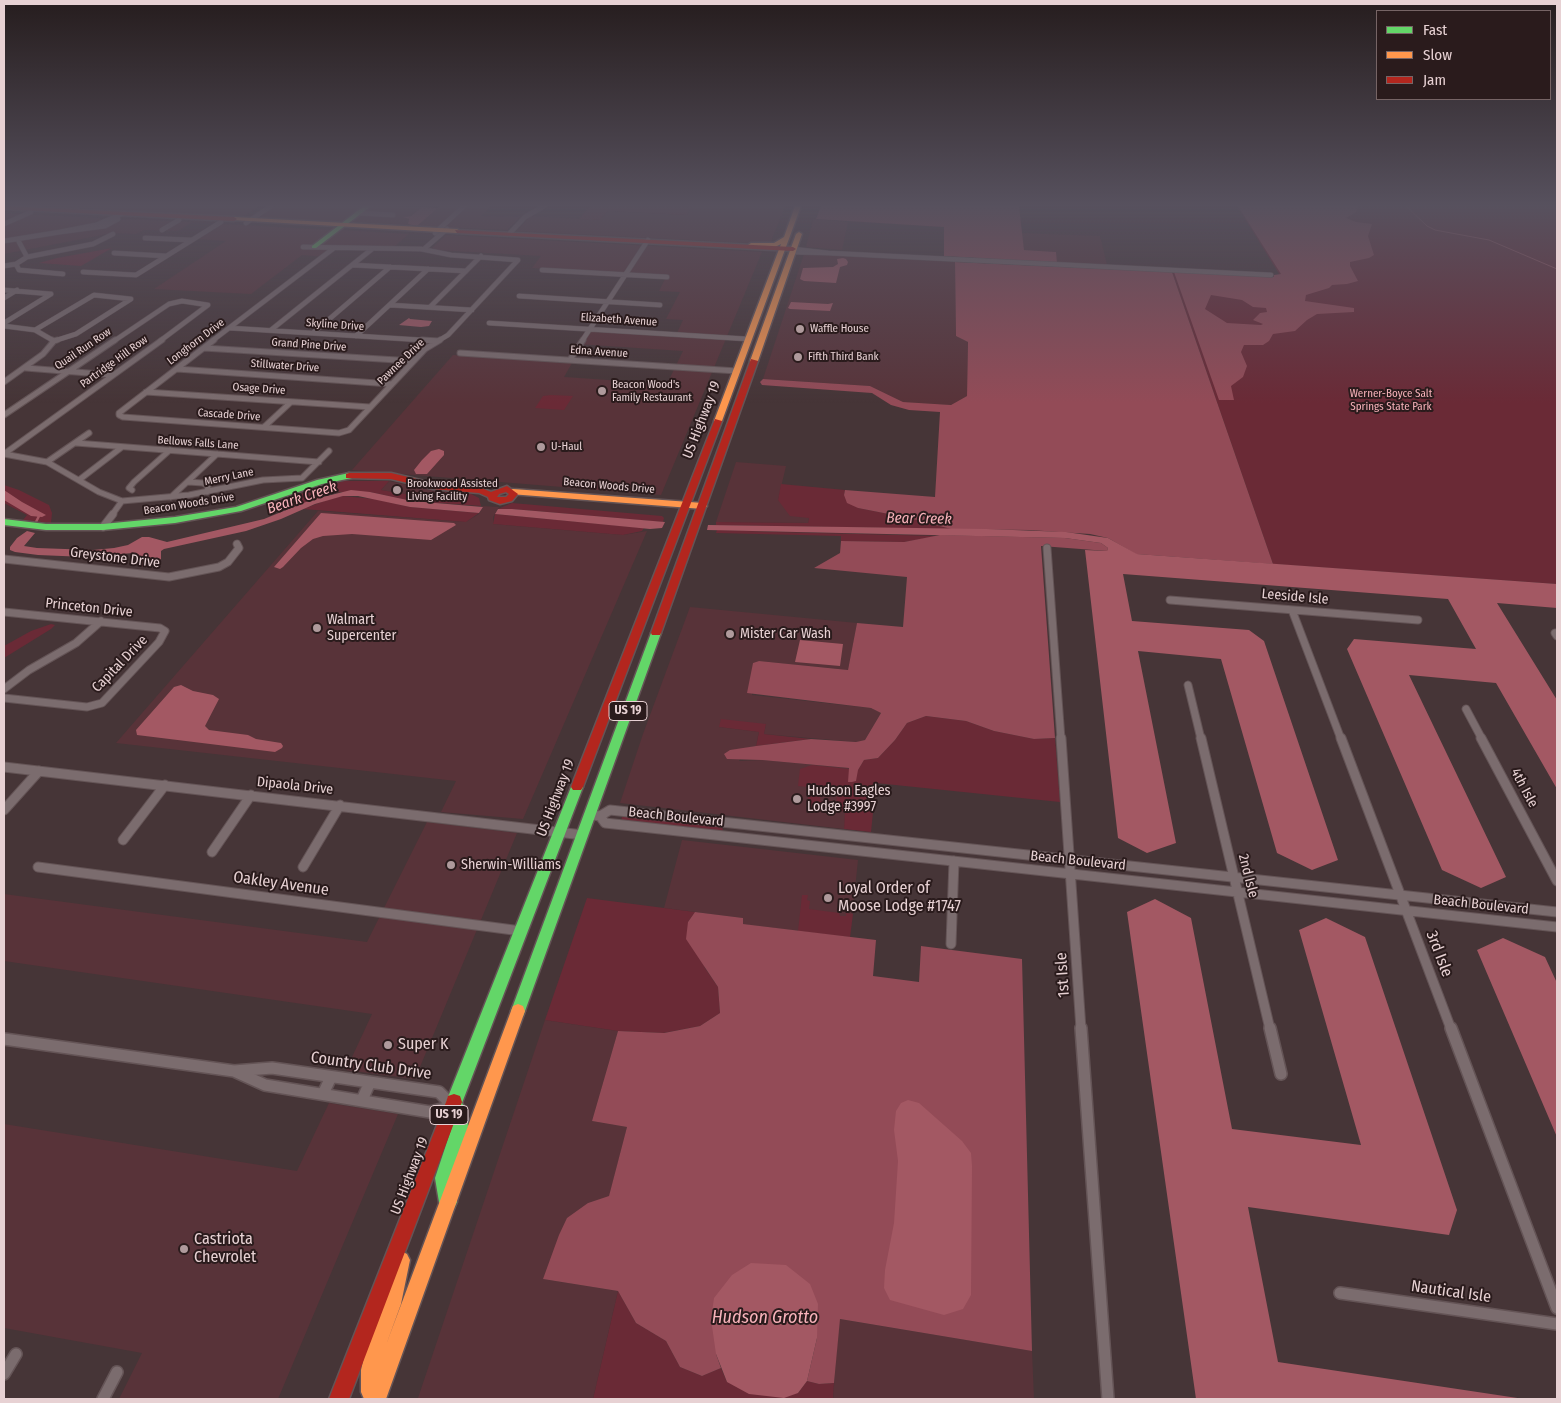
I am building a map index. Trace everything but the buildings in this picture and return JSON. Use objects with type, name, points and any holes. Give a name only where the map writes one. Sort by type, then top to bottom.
[{"type":"main road","name":"US Highway 19","points":[[340,1399],[685,508],[766,290],[776,271]]},
{"type":"main road","name":"US Highway 19","points":[[375,1399],[583,835],[596,815],[628,713],[772,312],[782,271]]},
{"type":"main road","points":[[766,290],[770,295],[767,307],[772,312]]},
{"type":"main road","points":[[759,309],[764,314],[759,330],[760,344]]},
{"type":"main road","points":[[729,431],[726,421],[741,375],[737,371]]},
{"type":"main road","name":"Beacon Woods Drive","points":[[4,522],[46,526],[103,527],[132,525],[238,509],[320,482],[343,477],[391,476],[433,486],[479,487],[495,493],[507,489],[512,495],[702,510]]},
{"type":"main road","points":[[628,713],[628,682],[652,619],[651,609],[647,606]]},
{"type":"main road","points":[[448,1203],[443,1178],[458,1136],[460,1119],[459,1111],[453,1106]]},
{"type":"main road","points":[[375,1399],[371,1392],[374,1353],[392,1304],[408,1222]]},
{"type":"street","points":[[28,271],[63,274]]},
{"type":"street","points":[[82,272],[136,274],[140,271]]},
{"type":"street","name":"Longhorn Drive","points":[[119,415],[119,412],[303,271]]},
{"type":"street","points":[[271,330],[344,271]]},
{"type":"street","points":[[313,333],[385,271]]},
{"type":"street","points":[[356,336],[425,271]]},
{"type":"street","points":[[430,307],[466,271]]},
{"type":"street","name":"Pawnee Drive","points":[[339,433],[349,430],[425,349],[448,336],[507,271]]},
{"type":"street","points":[[573,271],[666,277]]},
{"type":"street","points":[[570,360],[628,271]]},
{"type":"street","points":[[1200,271],[1271,275]]},
{"type":"street","points":[[4,290],[51,294],[4,324]]},
{"type":"street","points":[[4,298],[17,290]]},
{"type":"street","points":[[4,382],[26,368],[43,354],[54,341],[76,334],[131,299],[94,295],[35,330]]},
{"type":"street","points":[[519,296],[660,305]]},
{"type":"street","name":"Quail Run Row","points":[[4,415],[175,301]]},
{"type":"street","name":"Partridge Hill Row","points":[[4,454],[208,305],[202,302],[175,301]]},
{"type":"street","points":[[390,305],[472,310]]},
{"type":"street","name":"Elizabeth Avenue","points":[[489,323],[748,339]]},
{"type":"street","points":[[4,324],[35,330],[54,341]]},
{"type":"street","name":"Skyline Drive","points":[[230,328],[438,341]]},
{"type":"street","name":"Grand Pine Drive","points":[[204,348],[413,361]]},
{"type":"street","name":"Edna Avenue","points":[[460,353],[737,371]]},
{"type":"street","points":[[26,368],[113,375]]},
{"type":"street","name":"Stillwater Drive","points":[[177,369],[392,384]]},
{"type":"street","name":"Osage Drive","points":[[146,392],[370,407]]},
{"type":"street","points":[[264,427],[290,402]]},
{"type":"street","name":"Cascade Drive","points":[[119,415],[123,417],[339,433]]},
{"type":"street","points":[[47,462],[89,433]]},
{"type":"street","name":"Bellows Falls Lane","points":[[76,443],[319,462]]},
{"type":"street","points":[[79,480],[122,447]]},
{"type":"street","points":[[132,490],[129,488],[134,482],[170,450]]},
{"type":"street","name":"Merry Lane","points":[[122,501],[207,492],[263,480],[302,478],[329,451]]},
{"type":"street","points":[[4,454],[47,462],[98,492],[122,501],[103,527]]},
{"type":"street","points":[[171,497],[217,454]]},
{"type":"street","points":[[188,482],[204,483],[208,486],[207,492]]},
{"type":"street","name":"Greystone Drive","points":[[4,559],[169,577],[219,567],[228,562],[239,548],[237,544]]},
{"type":"street","name":"1st Isle","points":[[1047,548],[1108,1399]]},
{"type":"street","name":"Leeside Isle","points":[[1170,600],[1418,620]]},
{"type":"street","name":"3rd Isle","points":[[1292,610],[1557,1308]]},
{"type":"street","name":"Princeton Drive","points":[[4,612],[160,628],[165,631],[164,636]]},
{"type":"street","points":[[4,689],[14,680],[76,643],[101,622]]},
{"type":"street","name":"Capital Drive","points":[[4,698],[87,707],[102,703],[164,636]]},
{"type":"street","name":"2nd Isle","points":[[1188,685],[1281,1074]]},
{"type":"street","name":"4th Isle","points":[[1466,709],[1557,881]]},
{"type":"street","name":"Dipaola Drive","points":[[4,767],[583,835]]},
{"type":"street","points":[[4,810],[39,771]]},
{"type":"street","points":[[93,786],[99,778]]},
{"type":"street","points":[[123,840],[165,785]]},
{"type":"street","points":[[212,852],[252,795]]},
{"type":"street","points":[[303,867],[340,805]]},
{"type":"street","name":"Beach Boulevard","points":[[1557,912],[610,810],[596,815],[605,823],[1557,928]]},
{"type":"street","points":[[728,836],[731,823]]},
{"type":"street","points":[[895,855],[896,840]]},
{"type":"street","points":[[951,944],[954,861]]},
{"type":"street","name":"Oakley Avenue","points":[[38,867],[521,931]]},
{"type":"street","name":"Country Club Drive","points":[[4,1039],[234,1072],[272,1068],[439,1092],[453,1106]]},
{"type":"street","name":"Country Club Drive","points":[[234,1072],[265,1085],[430,1112],[453,1106]]},
{"type":"street","points":[[323,1094],[331,1077]]},
{"type":"street","points":[[362,1100],[370,1082]]},
{"type":"street","name":"Nautical Isle","points":[[1340,1293],[1557,1324]]},
{"type":"street","points":[[4,1374],[16,1354]]},
{"type":"street","points":[[103,1399],[117,1372]]},
{"type":"shaded area","points":[[180,271],[280,271],[251,294],[154,289]]},
{"type":"shaded area","points":[[599,271],[754,271],[661,495],[352,470],[453,355],[572,363],[564,377],[667,384],[683,351],[576,344],[588,327],[677,333],[683,320],[666,319],[680,292],[659,291],[667,275]]},
{"type":"shaded area","points":[[798,271],[955,271],[956,336],[968,342],[967,396],[951,405],[903,402],[870,386],[763,379]]},
{"type":"shaded area","points":[[955,271],[1172,272],[1273,564],[1136,554],[1108,538],[1090,534],[1029,530],[951,529],[858,508],[847,503],[844,495],[845,490],[935,497],[940,412],[909,410],[891,405],[872,393],[762,385],[760,382],[763,379],[870,386],[903,402],[951,405],[967,396],[968,342],[956,336]]},
{"type":"shaded area","points":[[1279,271],[1353,271],[1358,281],[1332,285],[1329,288],[1306,295],[1305,301],[1354,308],[1354,312],[1317,314],[1295,331],[1273,334],[1269,341],[1263,345],[1244,345],[1241,352],[1247,366],[1243,377],[1231,386],[1234,400],[1219,400],[1174,272],[1274,277],[1274,275],[1281,274]],"holes":[[[1211,295],[1242,300],[1253,307],[1266,308],[1267,312],[1260,313],[1253,320],[1263,324],[1227,323],[1205,309]]]},
{"type":"shaded area","points":[[736,462],[786,466],[778,500],[809,518],[808,523],[716,522]]},
{"type":"shaded area","points":[[389,481],[442,492],[435,499],[381,490]]},
{"type":"shaded area","points":[[481,506],[499,507],[493,517],[493,524],[623,535],[647,531],[523,819],[441,812],[456,781],[116,743],[318,511],[466,522],[479,514],[483,507]]},
{"type":"shaded area","points":[[940,535],[1065,538],[1101,543],[1108,548],[1107,551],[1041,546],[1055,738],[1034,739],[994,731],[966,721],[926,716],[907,723],[895,740],[878,758],[864,760],[858,770],[856,781],[852,782],[848,782],[849,768],[762,760],[727,759],[724,754],[730,750],[756,746],[811,739],[856,742],[865,740],[881,713],[871,708],[747,693],[753,663],[759,661],[848,670],[857,623],[903,627],[907,577],[814,568],[840,553],[841,541],[904,542]]},
{"type":"shaded area","points":[[690,607],[857,623],[848,670],[759,661],[753,663],[752,695],[871,708],[881,713],[865,740],[856,742],[764,734],[766,724],[719,727],[759,732],[756,746],[746,748],[739,761],[762,760],[849,768],[844,829],[620,803],[643,734]]},
{"type":"shaded area","points":[[427,822],[517,833],[415,1079],[346,1070],[372,1014],[4,961],[4,894],[367,942]]},
{"type":"shaded area","points":[[682,840],[858,860],[850,937],[742,924],[743,918],[664,908]]},
{"type":"shaded area","points":[[695,912],[743,918],[743,924],[876,940],[873,976],[919,982],[921,946],[1022,959],[1032,1351],[840,1319],[834,1383],[819,1384],[807,1381],[817,1338],[716,1354],[721,1368],[702,1376],[680,1367],[666,1341],[636,1323],[618,1291],[543,1279],[567,1218],[588,1203],[609,1196],[627,1127],[592,1121],[618,1031],[664,1033],[700,1026],[720,1013],[718,987],[686,939],[688,922]]},
{"type":"shaded area","points":[[545,1020],[618,1031],[592,1121],[627,1127],[609,1197],[588,1203],[543,1279],[618,1291],[593,1399],[418,1398]]},
{"type":"shaded area","name":"Castriota Chevrolet","points":[[329,1103],[398,1114],[278,1399],[119,1399],[142,1353],[4,1328],[4,1124],[297,1171]]},
{"type":"shaded area","points":[[839,1319],[1032,1351],[1034,1399],[833,1399]]},
{"type":"green space","name":"Werner-Boyce Salt Springs State Park","points":[[1278,271],[1557,271],[1557,584],[1273,564],[1172,272],[1281,277]]},
{"type":"green space","points":[[543,396],[573,396],[564,410],[535,408]]},
{"type":"green space","points":[[344,481],[389,481],[381,490],[435,499],[442,492],[471,494],[479,498],[481,506],[412,501],[370,492],[341,492],[333,493],[294,508],[270,506],[306,492]]},
{"type":"green space","points":[[781,484],[845,490],[844,495],[858,508],[951,529],[716,525],[716,522],[808,523],[809,518],[790,516],[778,500]]},
{"type":"green space","points":[[4,485],[19,490],[49,505],[52,513],[51,523],[23,520],[27,515],[4,503]]},
{"type":"green space","points":[[343,496],[375,499],[410,507],[479,513],[466,522],[303,509]]},
{"type":"green space","points":[[512,503],[662,516],[664,518],[663,522],[498,509]]},
{"type":"green space","points":[[495,514],[644,528],[642,531],[623,535],[493,524]]},
{"type":"green space","points":[[717,530],[940,536],[904,542],[841,541],[841,536],[716,533]]},
{"type":"green space","points":[[51,624],[55,625],[4,658],[4,646],[31,631]]},
{"type":"green space","points":[[926,716],[966,721],[994,731],[1034,739],[1055,738],[1060,802],[876,783],[871,832],[844,829],[845,811],[807,807],[809,787],[798,786],[800,769],[812,765],[858,770],[864,760],[878,758],[895,740],[907,723]],"holes":[[[822,787],[838,788],[836,803],[820,801]]]},
{"type":"green space","points":[[721,719],[766,724],[764,734],[811,739],[756,746],[759,732],[719,727]]},
{"type":"green space","points":[[623,813],[721,825],[723,830],[721,832],[621,821]]},
{"type":"green space","points":[[802,895],[808,895],[807,900],[810,901],[809,909],[839,913],[840,916],[846,916],[846,913],[853,914],[850,937],[798,931]]},
{"type":"green space","points":[[587,898],[695,912],[688,922],[705,968],[718,987],[720,1013],[700,1026],[663,1033],[618,1031],[545,1020]]},
{"type":"green space","points":[[618,1291],[636,1323],[666,1341],[680,1367],[702,1376],[721,1368],[727,1382],[798,1393],[807,1381],[819,1384],[834,1383],[833,1399],[593,1399]]},
{"type":"water","points":[[802,271],[839,271],[836,283],[804,281],[800,279]]},
{"type":"water","points":[[791,302],[833,303],[830,311],[790,309],[788,308]]},
{"type":"water","points":[[409,318],[432,321],[429,326],[421,327],[399,325]]},
{"type":"water","points":[[439,449],[444,451],[444,455],[427,474],[416,474],[414,470],[422,460],[431,451]]},
{"type":"water","points":[[4,490],[46,515],[42,517],[31,516],[4,500]]},
{"type":"water","points":[[351,490],[412,501],[483,507],[479,513],[410,507],[358,496],[343,496],[315,504],[281,519],[246,531],[164,549],[161,551],[161,559],[151,567],[143,567],[133,553],[86,557],[38,555],[10,550],[10,547],[17,538],[27,531],[35,533],[24,546],[37,548],[93,550],[114,548],[128,545],[142,537],[167,542],[264,519],[311,500]]},
{"type":"water","points":[[498,509],[665,522],[662,528],[650,529],[495,514]]},
{"type":"water","points":[[321,513],[454,523],[456,525],[431,540],[352,534],[323,536],[313,539],[301,548],[280,569],[274,567]]},
{"type":"water","points":[[708,525],[1066,532],[1108,538],[1137,554],[1557,584],[1557,608],[1497,603],[1557,700],[1557,789],[1496,683],[1409,675],[1506,877],[1481,888],[1442,870],[1347,649],[1354,639],[1476,649],[1448,599],[1123,574],[1132,621],[1249,630],[1264,641],[1338,860],[1312,870],[1277,853],[1221,659],[1138,651],[1176,843],[1147,853],[1118,838],[1085,550],[1107,551],[1108,548],[1101,543],[1065,538],[707,530]]},
{"type":"water","points":[[800,640],[843,644],[840,666],[795,662]]},
{"type":"water","points":[[181,685],[193,691],[213,695],[219,699],[205,726],[209,730],[248,735],[256,739],[281,743],[282,748],[275,752],[137,735],[136,730],[174,687]]},
{"type":"water","points":[[1155,899],[1191,918],[1232,1129],[1361,1145],[1299,930],[1326,918],[1365,937],[1457,1210],[1449,1235],[1248,1207],[1278,1362],[1524,1399],[1196,1399],[1127,912]]},
{"type":"water","points":[[1503,938],[1545,957],[1557,983],[1557,1137],[1477,950]]},
{"type":"water","points":[[908,1100],[919,1103],[962,1141],[971,1153],[971,1295],[963,1309],[944,1315],[890,1300],[884,1288],[885,1270],[894,1223],[898,1161],[894,1130],[896,1111],[901,1103]]},
{"type":"water","name":"Hudson Grotto","points":[[751,1263],[786,1265],[810,1284],[818,1304],[817,1338],[807,1381],[798,1393],[784,1398],[749,1394],[727,1382],[716,1354],[711,1319],[714,1298],[732,1275]]},
{"type":"waterway","name":"Bear Creek","points":[[36,522],[39,516],[37,515]]},
{"type":"traffic: fast","points":[[4,522],[46,527],[103,527],[175,520],[238,509],[320,482],[349,476]]},
{"type":"traffic: fast","points":[[518,1011],[656,633]]},
{"type":"traffic: fast","points":[[454,1102],[577,787]]},
{"type":"traffic: fast","points":[[448,1202],[443,1178],[460,1127],[459,1111],[453,1106]]},
{"type":"traffic: slow","points":[[718,421],[774,271]]},
{"type":"traffic: slow","points":[[754,361],[786,271]]},
{"type":"traffic: slow","points":[[513,492],[703,506]]},
{"type":"traffic: slow","points":[[376,1399],[518,1011]]},
{"type":"traffic: slow","points":[[374,1399],[371,1392],[371,1370],[374,1353],[392,1304],[401,1260]]},
{"type":"traffic: jam","points":[[656,633],[754,361]]},
{"type":"traffic: jam","points":[[577,787],[718,421]]},
{"type":"traffic: jam","points":[[349,476],[391,476],[433,486],[481,491],[492,496]]},
{"type":"traffic: jam","points":[[507,489],[514,494],[509,499],[500,501],[492,498],[495,492],[507,489]]},
{"type":"traffic: jam","points":[[339,1399],[454,1102]]},
{"type":"place","name":"Waffle House","points":[[800,329]]},
{"type":"place","name":"Fifth Third Bank","points":[[798,357]]},
{"type":"place","name":"Beacon Wood's Family Restaurant","points":[[602,391]]},
{"type":"place","name":"U-Haul","points":[[541,447]]},
{"type":"place","name":"Brookwood Assisted Living Facility","points":[[397,490]]},
{"type":"place","name":"Walmart Supercenter","points":[[317,628]]},
{"type":"place","name":"Mister Car Wash","points":[[730,634]]},
{"type":"place","name":"Hudson Eagles Lodge #3997","points":[[797,799]]},
{"type":"place","name":"Sherwin-Williams","points":[[451,865]]},
{"type":"place","name":"Loyal Order of Moose Lodge #1747","points":[[828,898]]},
{"type":"place","name":"Super K","points":[[388,1045]]},
{"type":"place","name":"Castriota Chevrolet","points":[[184,1249]]},
{"type":"water label","name":"Beark Creek","points":[[302,498]]}]
